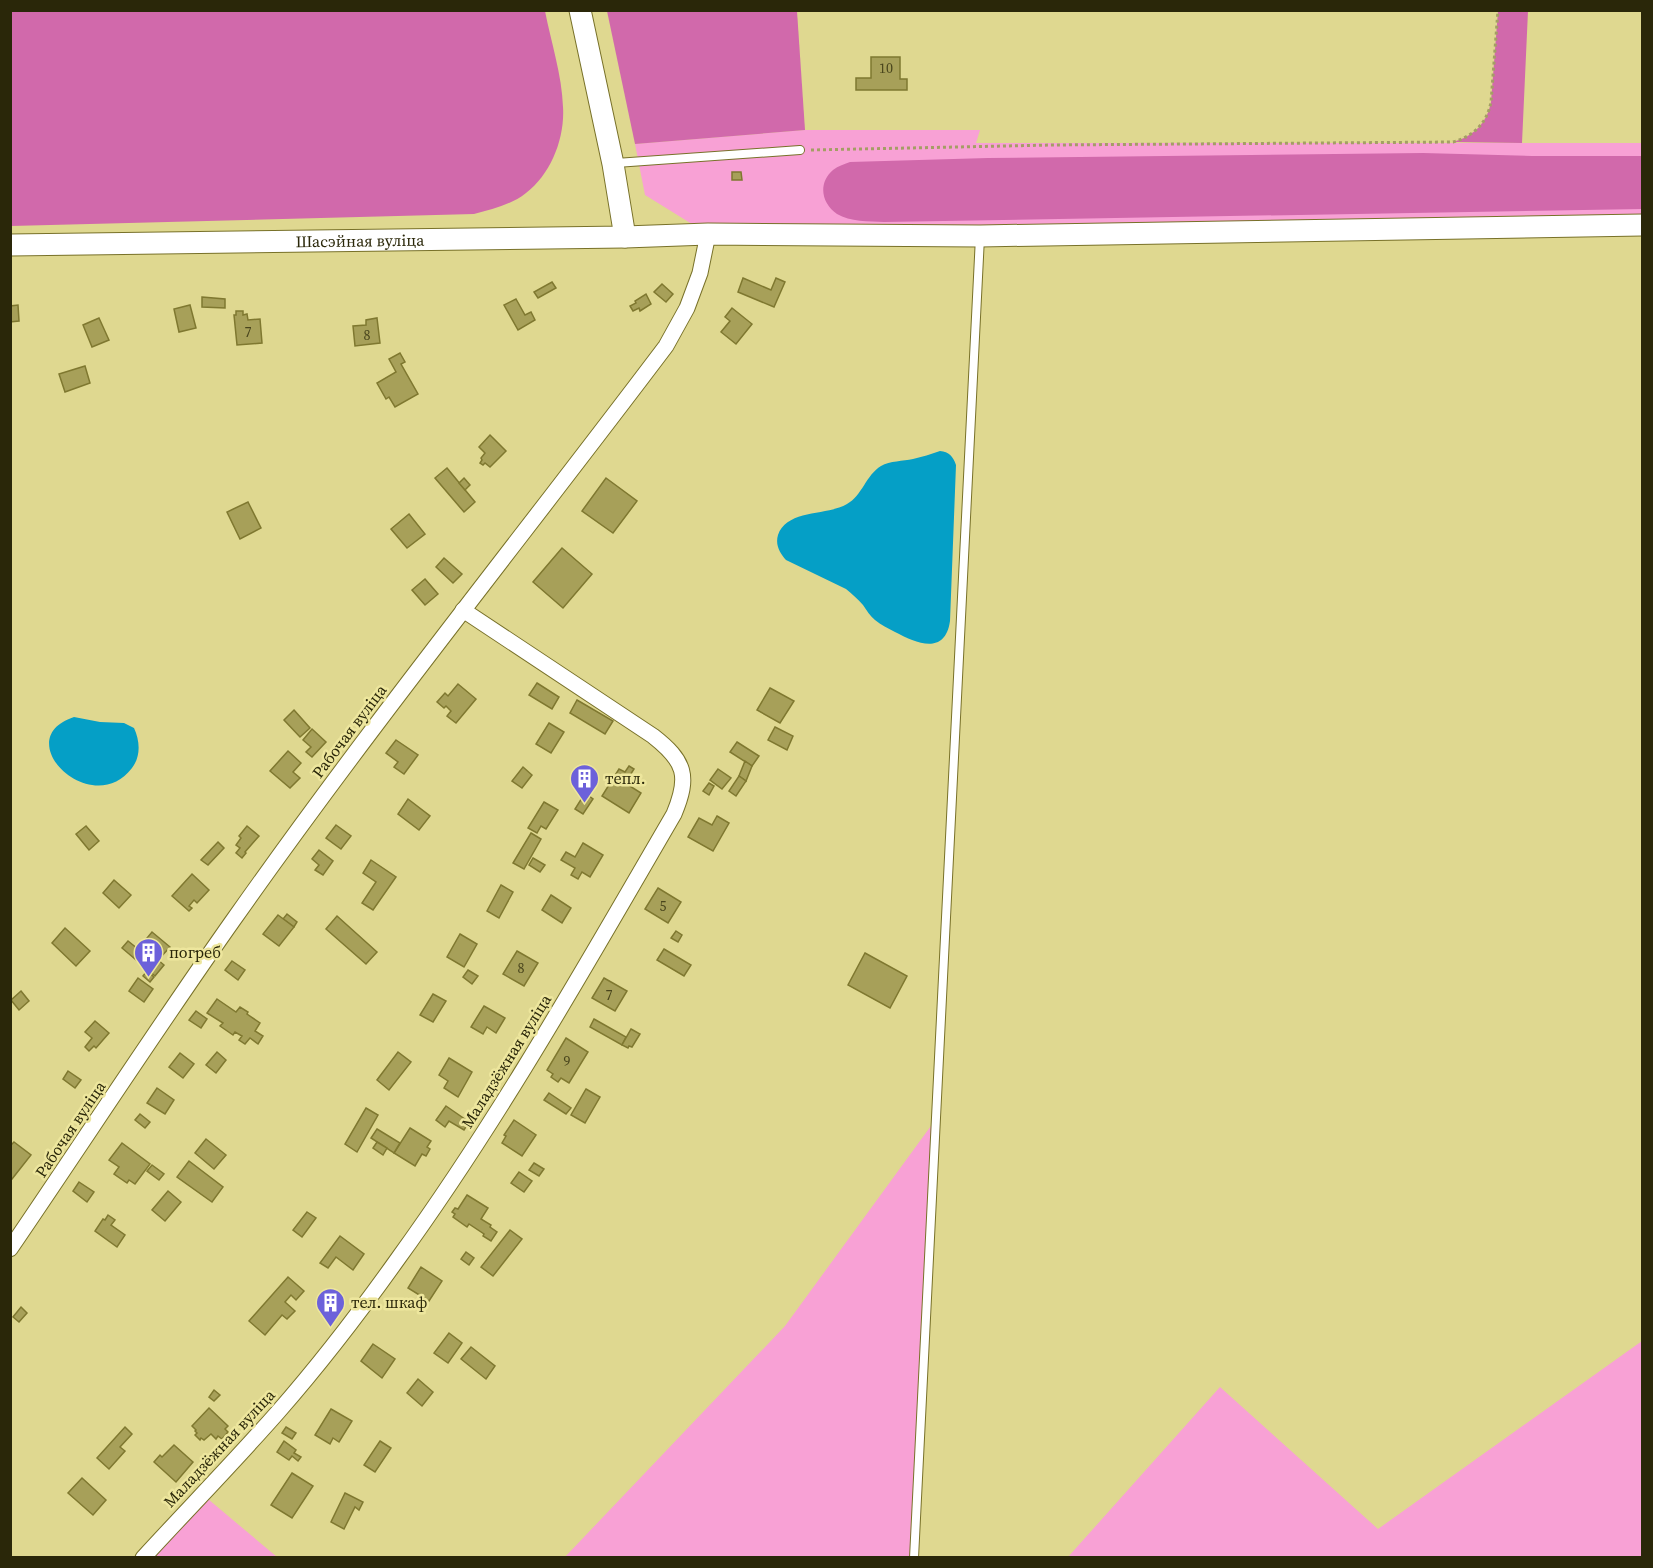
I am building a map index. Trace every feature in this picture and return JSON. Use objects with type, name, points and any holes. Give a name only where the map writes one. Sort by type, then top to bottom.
[{"type":"main road","points":[[580,10],[613,164],[625,237]]},
{"type":"main road","name":"Шасэйная вуліца","points":[[10,245],[708,234],[980,236],[1642,225]]},
{"type":"street","name":"Рабочая вуліца","points":[[10,1249],[233,919],[463,610],[666,346],[687,308],[700,273],[708,234]]},
{"type":"street","name":"Маладзёжная вуліца","points":[[143,1557],[278,1412],[397,1260],[440,1199],[559,1011],[674,814],[682,795],[681,769],[678,760],[666,746],[463,610]]},
{"type":"lane","points":[[613,164],[800,150]]},
{"type":"lane","points":[[914,1557],[980,236]]},
{"type":"path","points":[[800,150],[1453,142],[1470,135],[1485,119],[1489,111],[1498,10]]},
{"type":"shaded area","points":[[10,11],[545,11],[561,83],[562,131],[549,166],[535,185],[514,201],[474,214],[11,226]]},
{"type":"shaded area","points":[[607,11],[797,11],[805,130],[635,144]]},
{"type":"shaded area","points":[[1498,11],[1528,11],[1522,143],[1453,142],[1478,128],[1489,110]]},
{"type":"shaded area","points":[[805,130],[980,130],[976,143],[1642,143],[1642,225],[708,234],[645,195],[635,144]]},
{"type":"shaded area","points":[[1423,153],[1642,156],[1642,209],[884,222],[860,221],[842,217],[828,204],[823,193],[828,175],[850,162],[988,158]]},
{"type":"shaded area","points":[[936,1119],[914,1557],[564,1558],[785,1326]]},
{"type":"shaded area","points":[[1642,1341],[1642,1557],[1068,1557],[1220,1387],[1378,1529]]},
{"type":"shaded area","points":[[202,1494],[277,1557],[143,1558]]},
{"type":"water","points":[[940,451],[950,455],[956,465],[950,621],[942,639],[929,644],[912,640],[882,625],[846,589],[786,560],[779,549],[777,539],[783,527],[790,521],[847,504],[881,466]]},
{"type":"water","points":[[74,717],[100,722],[124,723],[134,728],[139,748],[132,768],[115,782],[97,785],[78,781],[63,771],[52,757],[49,742],[56,728]]},
{"type":"building","points":[[871,57],[900,57],[900,79],[907,79],[907,90],[856,90],[856,78],[871,78]]},
{"type":"building","points":[[732,172],[741,172],[742,180],[732,180]]},
{"type":"building","points":[[743,278],[771,290],[776,278],[785,282],[774,307],[738,292]]},
{"type":"building","points":[[552,282],[556,288],[538,298],[534,292]]},
{"type":"building","points":[[662,284],[673,294],[666,302],[654,292]]},
{"type":"building","points":[[646,294],[651,304],[640,311],[639,308],[633,311],[630,306]]},
{"type":"building","points":[[202,297],[225,299],[225,308],[202,307]]},
{"type":"building","points":[[516,299],[525,315],[531,312],[535,320],[518,330],[504,305]]},
{"type":"building","points":[[18,305],[19,321],[10,322],[10,306]]},
{"type":"building","points":[[190,305],[196,328],[179,332],[174,309]]},
{"type":"building","points":[[732,308],[752,324],[736,344],[721,332],[730,321],[725,317]]},
{"type":"building","points":[[236,311],[243,311],[243,315],[247,314],[248,320],[260,319],[262,343],[237,345],[234,315]]},
{"type":"building","points":[[99,318],[109,340],[92,347],[83,325]]},
{"type":"building","points":[[377,318],[380,343],[355,346],[353,326],[366,325],[366,320]]},
{"type":"building","points":[[400,353],[405,362],[401,364],[418,394],[395,407],[389,397],[386,399],[377,383],[396,372],[389,359]]},
{"type":"building","points":[[85,366],[90,383],[65,392],[59,374]]},
{"type":"building","points":[[490,435],[506,451],[490,467],[485,463],[483,465],[480,463],[485,453],[479,447]]},
{"type":"building","points":[[447,468],[475,502],[464,512],[435,478]]},
{"type":"building","points":[[464,478],[470,485],[465,490],[459,483]]},
{"type":"building","points":[[606,478],[637,501],[613,533],[582,511]]},
{"type":"building","points":[[248,502],[261,528],[240,539],[227,512]]},
{"type":"building","points":[[409,514],[425,534],[407,548],[391,529]]},
{"type":"building","points":[[562,548],[592,574],[563,608],[533,582]]},
{"type":"building","points":[[444,558],[462,574],[453,583],[436,567]]},
{"type":"building","points":[[425,579],[438,594],[425,605],[412,590]]},
{"type":"building","points":[[537,683],[559,697],[552,709],[529,695]]},
{"type":"building","points":[[458,684],[476,699],[456,723],[447,716],[451,711],[437,702],[445,693],[448,696]]},
{"type":"building","points":[[770,688],[794,701],[780,723],[757,710]]},
{"type":"building","points":[[577,700],[613,721],[605,734],[570,713]]},
{"type":"building","points":[[294,710],[310,728],[300,737],[284,720]]},
{"type":"building","points":[[549,723],[564,732],[551,753],[536,744]]},
{"type":"building","points":[[775,727],[793,736],[787,750],[768,740]]},
{"type":"building","points":[[312,729],[326,742],[312,757],[306,752],[311,747],[303,740]]},
{"type":"building","points":[[396,740],[418,755],[404,774],[394,767],[398,762],[386,753]]},
{"type":"building","points":[[737,742],[759,756],[752,766],[730,752]]},
{"type":"building","points":[[288,751],[301,763],[293,772],[300,778],[290,788],[270,771]]},
{"type":"building","points":[[745,761],[752,766],[746,781],[739,776]]},
{"type":"building","points":[[629,766],[634,769],[625,783],[641,793],[629,813],[602,796],[619,769],[625,772]]},
{"type":"building","points":[[523,767],[532,775],[522,788],[512,781]]},
{"type":"building","points":[[718,769],[731,778],[722,789],[710,780]]},
{"type":"building","points":[[739,776],[746,781],[736,796],[729,791]]},
{"type":"building","points":[[709,783],[714,786],[709,795],[703,791]]},
{"type":"building","name":"тепл.","points":[[585,793],[593,799],[583,814],[575,809]]},
{"type":"building","points":[[408,799],[430,816],[419,830],[398,814]]},
{"type":"building","points":[[544,802],[558,810],[546,829],[541,826],[537,833],[528,828]]},
{"type":"building","points":[[717,816],[729,823],[713,851],[688,837],[699,818],[712,825]]},
{"type":"building","points":[[336,825],[351,836],[341,849],[326,838]]},
{"type":"building","points":[[86,826],[99,841],[89,850],[76,834]]},
{"type":"building","points":[[247,826],[259,836],[242,858],[236,853],[240,848],[236,845],[241,838],[239,836]]},
{"type":"building","points":[[531,833],[541,839],[524,869],[513,863]]},
{"type":"building","points":[[218,842],[224,848],[208,865],[201,860]]},
{"type":"building","points":[[583,843],[603,855],[590,877],[582,872],[578,879],[571,875],[575,868],[561,860],[566,852],[575,857]]},
{"type":"building","points":[[319,850],[333,861],[323,875],[315,870],[319,865],[312,859]]},
{"type":"building","points":[[533,858],[545,865],[540,872],[529,865]]},
{"type":"building","points":[[371,860],[396,877],[373,910],[362,903],[376,882],[363,873]]},
{"type":"building","points":[[192,874],[209,890],[197,903],[194,900],[189,906],[192,908],[189,911],[172,896]]},
{"type":"building","points":[[114,880],[131,895],[119,908],[103,893]]},
{"type":"building","points":[[501,885],[513,892],[499,918],[487,911]]},
{"type":"building","points":[[658,888],[681,902],[668,923],[645,909]]},
{"type":"building","points":[[551,895],[571,908],[562,923],[542,910]]},
{"type":"building","points":[[287,914],[297,922],[294,927],[283,919]]},
{"type":"building","points":[[278,915],[294,927],[279,946],[263,934]]},
{"type":"building","points":[[337,916],[377,952],[366,964],[326,929]]},
{"type":"building","points":[[65,928],[90,951],[76,966],[52,943]]},
{"type":"building","points":[[676,931],[682,935],[678,942],[671,938]]},
{"type":"building","points":[[152,932],[170,947],[158,960],[164,965],[155,976],[122,948],[128,941],[138,949]]},
{"type":"building","points":[[460,934],[477,944],[464,967],[447,957]]},
{"type":"building","points":[[664,949],[691,965],[684,976],[657,960]]},
{"type":"building","points":[[517,951],[538,963],[524,986],[503,974]]},
{"type":"building","points":[[865,953],[907,976],[890,1008],[848,985]]},
{"type":"building","points":[[232,961],[245,970],[238,980],[225,970]]},
{"type":"building","points":[[468,970],[478,976],[472,984],[463,977]]},
{"type":"building","name":"погреб","points":[[147,971],[154,977],[150,982],[143,976]]},
{"type":"building","points":[[138,978],[153,989],[144,1002],[129,991]]},
{"type":"building","points":[[604,978],[627,991],[615,1011],[592,998]]},
{"type":"building","points":[[21,991],[29,1001],[19,1010],[11,1000]]},
{"type":"building","points":[[433,994],[446,1001],[433,1022],[420,1015]]},
{"type":"building","points":[[217,999],[236,1012],[240,1007],[260,1023],[255,1031],[263,1036],[258,1044],[250,1038],[245,1044],[239,1040],[242,1036],[235,1032],[233,1035],[220,1026],[223,1023],[207,1013]]},
{"type":"building","points":[[484,1006],[505,1018],[496,1033],[487,1027],[483,1034],[471,1027]]},
{"type":"building","points":[[196,1011],[207,1019],[201,1028],[189,1020]]},
{"type":"building","points":[[594,1019],[626,1037],[622,1045],[590,1027]]},
{"type":"building","points":[[95,1021],[109,1033],[96,1048],[94,1046],[89,1051],[85,1047],[92,1038],[85,1032]]},
{"type":"building","points":[[631,1029],[640,1034],[632,1047],[628,1048],[622,1045]]},
{"type":"building","points":[[566,1038],[588,1052],[569,1083],[561,1078],[558,1082],[547,1070]]},
{"type":"building","points":[[217,1052],[226,1060],[216,1073],[206,1065]]},
{"type":"building","points":[[398,1052],[411,1062],[389,1090],[377,1080]]},
{"type":"building","points":[[180,1053],[194,1064],[183,1078],[169,1067]]},
{"type":"building","points":[[449,1058],[472,1072],[458,1097],[444,1088],[448,1081],[439,1075]]},
{"type":"building","points":[[68,1071],[81,1080],[75,1088],[63,1079]]},
{"type":"building","points":[[157,1088],[174,1100],[165,1114],[147,1103]]},
{"type":"building","points":[[586,1089],[600,1097],[585,1123],[571,1115]]},
{"type":"building","points":[[549,1093],[571,1108],[566,1114],[544,1100]]},
{"type":"building","points":[[446,1106],[469,1122],[464,1130],[449,1121],[445,1127],[436,1120]]},
{"type":"building","points":[[366,1108],[378,1115],[357,1152],[345,1144]]},
{"type":"building","points":[[140,1114],[150,1122],[145,1128],[135,1120]]},
{"type":"building","points":[[514,1120],[536,1135],[522,1156],[502,1143],[506,1136],[504,1135]]},
{"type":"building","points":[[410,1128],[431,1141],[427,1147],[430,1149],[426,1156],[422,1154],[415,1166],[394,1153]]},
{"type":"building","points":[[377,1129],[400,1143],[394,1153],[371,1138]]},
{"type":"building","points":[[206,1139],[226,1155],[214,1169],[195,1153]]},
{"type":"building","points":[[14,1142],[31,1155],[12,1179],[10,1178],[10,1146]]},
{"type":"building","points":[[377,1142],[387,1148],[383,1155],[373,1148]]},
{"type":"building","points":[[122,1143],[150,1164],[135,1184],[129,1180],[127,1183],[114,1174],[119,1167],[109,1160]]},
{"type":"building","points":[[189,1161],[223,1187],[212,1202],[177,1177]]},
{"type":"building","points":[[534,1163],[544,1169],[539,1176],[529,1170]]},
{"type":"building","points":[[152,1165],[164,1174],[159,1180],[147,1171]]},
{"type":"building","points":[[519,1172],[532,1181],[524,1192],[511,1183]]},
{"type":"building","points":[[79,1182],[94,1192],[87,1202],[73,1191]]},
{"type":"building","points":[[168,1191],[181,1202],[165,1221],[152,1210]]},
{"type":"building","points":[[467,1195],[488,1208],[481,1219],[497,1232],[491,1241],[469,1224],[467,1227],[453,1217],[455,1214],[452,1212],[455,1208],[458,1209]]},
{"type":"building","points":[[307,1212],[316,1218],[302,1237],[293,1230]]},
{"type":"building","points":[[108,1215],[115,1220],[111,1225],[125,1235],[117,1247],[95,1231]]},
{"type":"building","points":[[510,1230],[522,1239],[493,1276],[481,1267]]},
{"type":"building","points":[[340,1236],[364,1254],[353,1270],[336,1257],[328,1268],[320,1263]]},
{"type":"building","points":[[466,1252],[474,1258],[469,1265],[461,1259]]},
{"type":"building","points":[[421,1267],[442,1281],[429,1301],[408,1288]]},
{"type":"building","points":[[288,1277],[304,1291],[296,1300],[291,1295],[285,1302],[295,1311],[287,1319],[282,1315],[265,1335],[249,1321]]},
{"type":"building","points":[[21,1307],[27,1313],[19,1322],[13,1317]]},
{"type":"building","points":[[449,1333],[462,1343],[448,1363],[434,1353]]},
{"type":"building","points":[[373,1344],[395,1359],[382,1378],[361,1361]]},
{"type":"building","points":[[471,1347],[495,1366],[486,1379],[461,1359]]},
{"type":"building","points":[[418,1379],[433,1392],[422,1406],[407,1393]]},
{"type":"building","points":[[214,1390],[220,1395],[214,1401],[209,1397]]},
{"type":"building","points":[[209,1408],[228,1426],[225,1429],[228,1432],[222,1439],[218,1436],[216,1439],[211,1434],[204,1440],[201,1438],[200,1440],[195,1435],[196,1430],[192,1426]]},
{"type":"building","points":[[331,1409],[352,1421],[339,1442],[333,1438],[330,1444],[315,1435]]},
{"type":"building","points":[[125,1427],[132,1434],[120,1447],[125,1451],[109,1469],[97,1458]]},
{"type":"building","points":[[286,1427],[296,1433],[292,1439],[282,1433]]},
{"type":"building","points":[[284,1441],[296,1450],[294,1453],[301,1457],[298,1461],[292,1456],[289,1460],[277,1452]]},
{"type":"building","points":[[380,1441],[391,1448],[375,1472],[364,1465]]},
{"type":"building","points":[[174,1445],[193,1462],[176,1482],[154,1462]]},
{"type":"building","points":[[292,1473],[313,1486],[292,1518],[271,1505]]},
{"type":"building","points":[[82,1478],[106,1500],[93,1515],[68,1493]]},
{"type":"building","points":[[345,1493],[363,1502],[359,1510],[355,1507],[344,1529],[331,1522]]},
{"type":"place","name":"тепл.","points":[[584,804]]},
{"type":"place","name":"погреб","points":[[148,978]]},
{"type":"place","name":"тел. шкаф","points":[[330,1328]]}]
